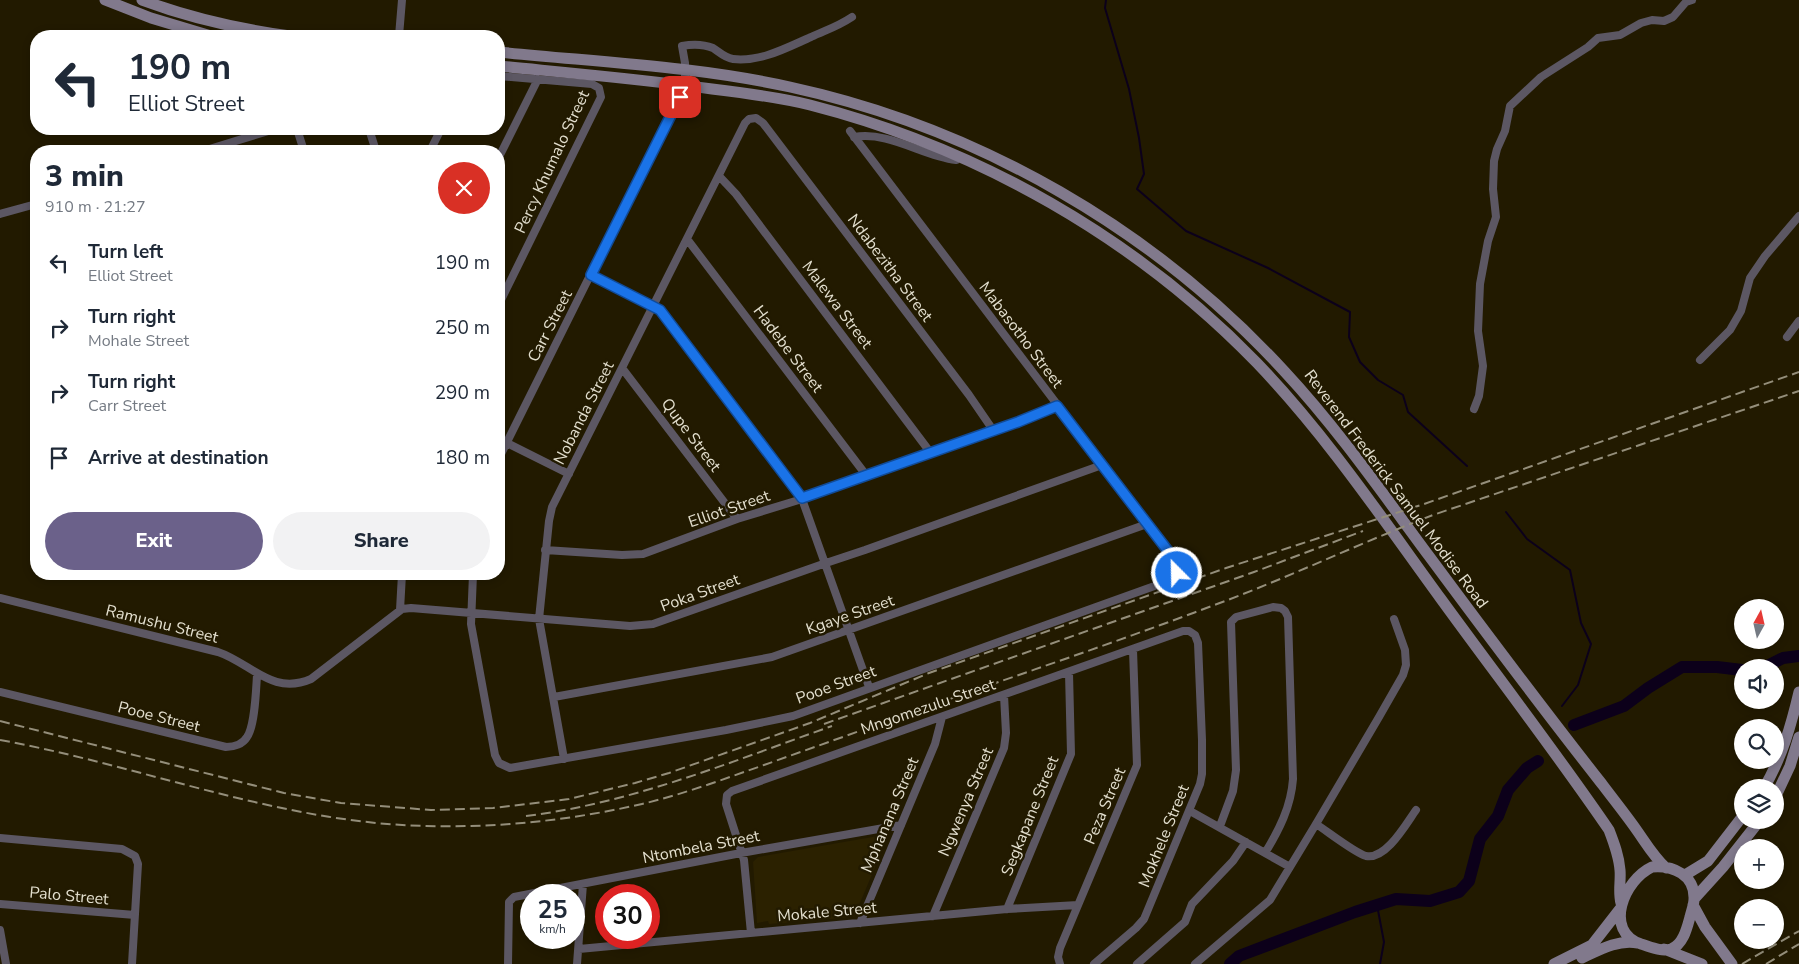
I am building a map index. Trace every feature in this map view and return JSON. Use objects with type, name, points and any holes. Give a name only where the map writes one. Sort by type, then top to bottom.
[{"type":"main road","points":[[105,0],[151,18],[191,30]]},
{"type":"main road","points":[[142,0],[179,13],[227,26],[252,30]]},
{"type":"main road","name":"Reverend Frederick Samuel Modise Road","points":[[505,53],[686,70],[751,79],[885,112],[947,136],[1045,182],[1108,221],[1159,257],[1209,297],[1275,361],[1314,404],[1548,717],[1636,828],[1656,858],[1666,868]]},
{"type":"main road","name":"Reverend Frederick Samuel Modise Road","points":[[505,67],[685,85],[790,100],[903,134],[968,161],[1018,185],[1095,230],[1159,276],[1218,326],[1256,362],[1304,415],[1358,485],[1609,830],[1615,843],[1620,870],[1621,906]]},
{"type":"main road","points":[[1769,779],[1784,746],[1799,692]]},
{"type":"main road","points":[[1784,779],[1799,737]]},
{"type":"main road","points":[[1685,875],[1708,861],[1734,827]]},
{"type":"main road","points":[[1621,906],[1622,922],[1626,934],[1632,940],[1652,948],[1670,949],[1683,937],[1693,902],[1753,829]]},
{"type":"main road","points":[[1554,964],[1592,945],[1621,906],[1629,888],[1647,869],[1655,866],[1677,870],[1685,875],[1691,884],[1697,915],[1732,964]]},
{"type":"main road","points":[[1570,964],[1615,944],[1630,942],[1642,944]]},
{"type":"main road","points":[[1664,949],[1702,964]]},
{"type":"street","points":[[399,30],[402,0]]},
{"type":"street","points":[[1679,9],[1682,0]]},
{"type":"street","points":[[1474,409],[1479,396],[1483,366],[1478,332],[1480,284],[1488,241],[1496,218],[1493,189],[1494,161],[1497,149],[1506,131],[1510,106],[1541,77],[1588,47],[1598,38],[1620,35],[1642,22],[1652,20],[1664,21],[1673,18],[1686,2],[1692,0]]},
{"type":"street","name":"Carr Street","points":[[505,437],[591,275],[685,85],[686,70],[682,46],[696,44],[704,46],[732,59],[752,58],[775,53],[835,28],[852,17]]},
{"type":"street","points":[[505,76],[538,79],[505,145]]},
{"type":"street","name":"Percy Khumalo Street","points":[[505,292],[601,97],[599,88],[592,84],[538,79]]},
{"type":"street","name":"Nobanda Street","points":[[564,759],[539,619],[548,521],[552,507],[747,120],[756,118],[763,123]]},
{"type":"street","name":"Ndabezitha Street","points":[[763,123],[969,395],[993,430]]},
{"type":"street","name":"Mabasotho Street","points":[[968,161],[949,159],[876,137],[852,134],[1178,564],[1177,573],[1172,580]]},
{"type":"street","points":[[233,145],[259,135]]},
{"type":"street","name":"Malewa Street","points":[[719,176],[736,194],[930,452]]},
{"type":"street","points":[[0,214],[30,206]]},
{"type":"street","points":[[1700,360],[1730,330],[1740,311],[1750,278],[1765,256],[1799,216]]},
{"type":"street","name":"Hadebe Street","points":[[687,239],[866,475]]},
{"type":"street","points":[[591,275],[654,306],[666,316],[802,498],[869,687]]},
{"type":"street","points":[[1787,337],[1799,321]]},
{"type":"street","name":"Qupe Street","points":[[622,368],[737,520]]},
{"type":"street","name":"Elliot Street","points":[[545,550],[622,555],[643,554],[1057,406]]},
{"type":"street","points":[[505,442],[569,474]]},
{"type":"street","name":"Poka Street","points":[[400,610],[411,608],[630,626],[647,625],[666,620],[1102,465]]},
{"type":"street","name":"Kgaye Street","points":[[554,697],[767,658],[1147,524]]},
{"type":"street","points":[[400,610],[402,580]]},
{"type":"street","points":[[470,613],[473,580]]},
{"type":"street","name":"Pooe Street","points":[[470,613],[495,755],[499,763],[506,767],[516,768],[787,717],[1172,580]]},
{"type":"street","name":"Ramushu Street","points":[[0,598],[218,652],[240,662],[257,675],[266,679],[281,683],[299,684],[311,679],[400,610]]},
{"type":"street","points":[[1220,826],[1232,791],[1236,770],[1231,622],[1236,617],[1273,607],[1281,608],[1288,616],[1293,779],[1292,792],[1286,814],[1265,853]]},
{"type":"street","points":[[1195,964],[1266,904],[1316,824],[1404,671],[1406,662],[1405,650],[1394,619]]},
{"type":"street","name":"Mngomezulu Street","points":[[741,853],[726,804],[726,798],[732,791],[1184,631],[1195,635]]},
{"type":"street","name":"Mokhele Street","points":[[1094,964],[1144,919],[1200,784],[1202,740],[1198,652],[1195,635]]},
{"type":"street","name":"Peza Street","points":[[1060,964],[1058,952],[1137,765],[1133,650]]},
{"type":"street","name":"Segkapane Street","points":[[1007,909],[1071,754],[1069,673]]},
{"type":"street","name":"Pooe Street","points":[[0,692],[226,747],[235,746],[242,742],[250,732],[257,675]]},
{"type":"street","name":"Ngwenya Street","points":[[933,916],[1004,748],[1006,733],[1004,695]]},
{"type":"street","name":"Mphanana Street","points":[[860,923],[935,744],[942,717]]},
{"type":"street","points":[[1190,810],[1290,867]]},
{"type":"street","points":[[1316,824],[1363,855],[1372,856],[1387,848],[1416,810]]},
{"type":"street","name":"Ntombela Street","points":[[583,884],[741,853],[901,825]]},
{"type":"street","points":[[0,838],[122,849],[135,856],[138,864],[132,964]]},
{"type":"street","points":[[1137,964],[1185,922],[1192,904],[1233,861],[1246,842]]},
{"type":"street","points":[[741,853],[744,863],[751,933]]},
{"type":"street","name":"Ntombela Street","points":[[508,964],[509,902],[514,897],[520,896]]},
{"type":"street","name":"Palo Street","points":[[0,904],[135,915]]},
{"type":"street","name":"Mokale Street","points":[[585,948],[1007,909],[1078,905]]},
{"type":"street","points":[[0,930],[6,964]]},
{"type":"street","points":[[577,964],[578,949]]},
{"type":"shaded area","points":[[884,835],[887,839],[854,917],[769,924],[768,921],[757,923],[753,862],[758,857]]},
{"type":"waterway","points":[[1106,0],[1105,8],[1129,89],[1139,138],[1144,174],[1137,189],[1186,231],[1268,268],[1350,312],[1349,337],[1360,362],[1378,380],[1403,395],[1408,412],[1467,466]]},
{"type":"waterway","points":[[1506,512],[1527,539],[1570,570],[1581,623],[1591,644],[1578,685],[1562,706]]},
{"type":"waterway","points":[[1781,659],[1799,656]]},
{"type":"waterway","points":[[1574,725],[1624,706],[1648,688],[1682,667],[1734,669]]},
{"type":"waterway","points":[[1230,964],[1239,956],[1355,912],[1396,899],[1430,901],[1459,892],[1469,881],[1480,839],[1498,816],[1508,790],[1527,768],[1538,761]]},
{"type":"waterway","points":[[1377,905],[1384,942],[1380,964]]},
{"type":"railway","points":[[0,721],[284,793],[341,803],[431,810],[493,808],[569,799],[669,773],[810,723],[929,673],[1226,568],[1424,504],[1799,372]]},
{"type":"railway","points":[[0,740],[53,751],[265,804],[318,815],[372,823],[426,826],[481,826],[562,819],[616,810],[704,786],[1178,619],[1244,594],[1433,515],[1799,391]]},
{"type":"railway","points":[[824,724],[1254,572],[1363,531]]},
{"type":"railway","points":[[526,816],[566,810],[643,791],[832,726]]},
{"type":"railway","points":[[1742,964],[1799,931]]},
{"type":"railway","points":[[1766,964],[1799,944]]},
{"type":"route","points":[[680,97],[591,275],[654,306],[666,316],[802,498],[966,441],[1057,406],[1175,560],[1178,565],[1177,573]]}]
